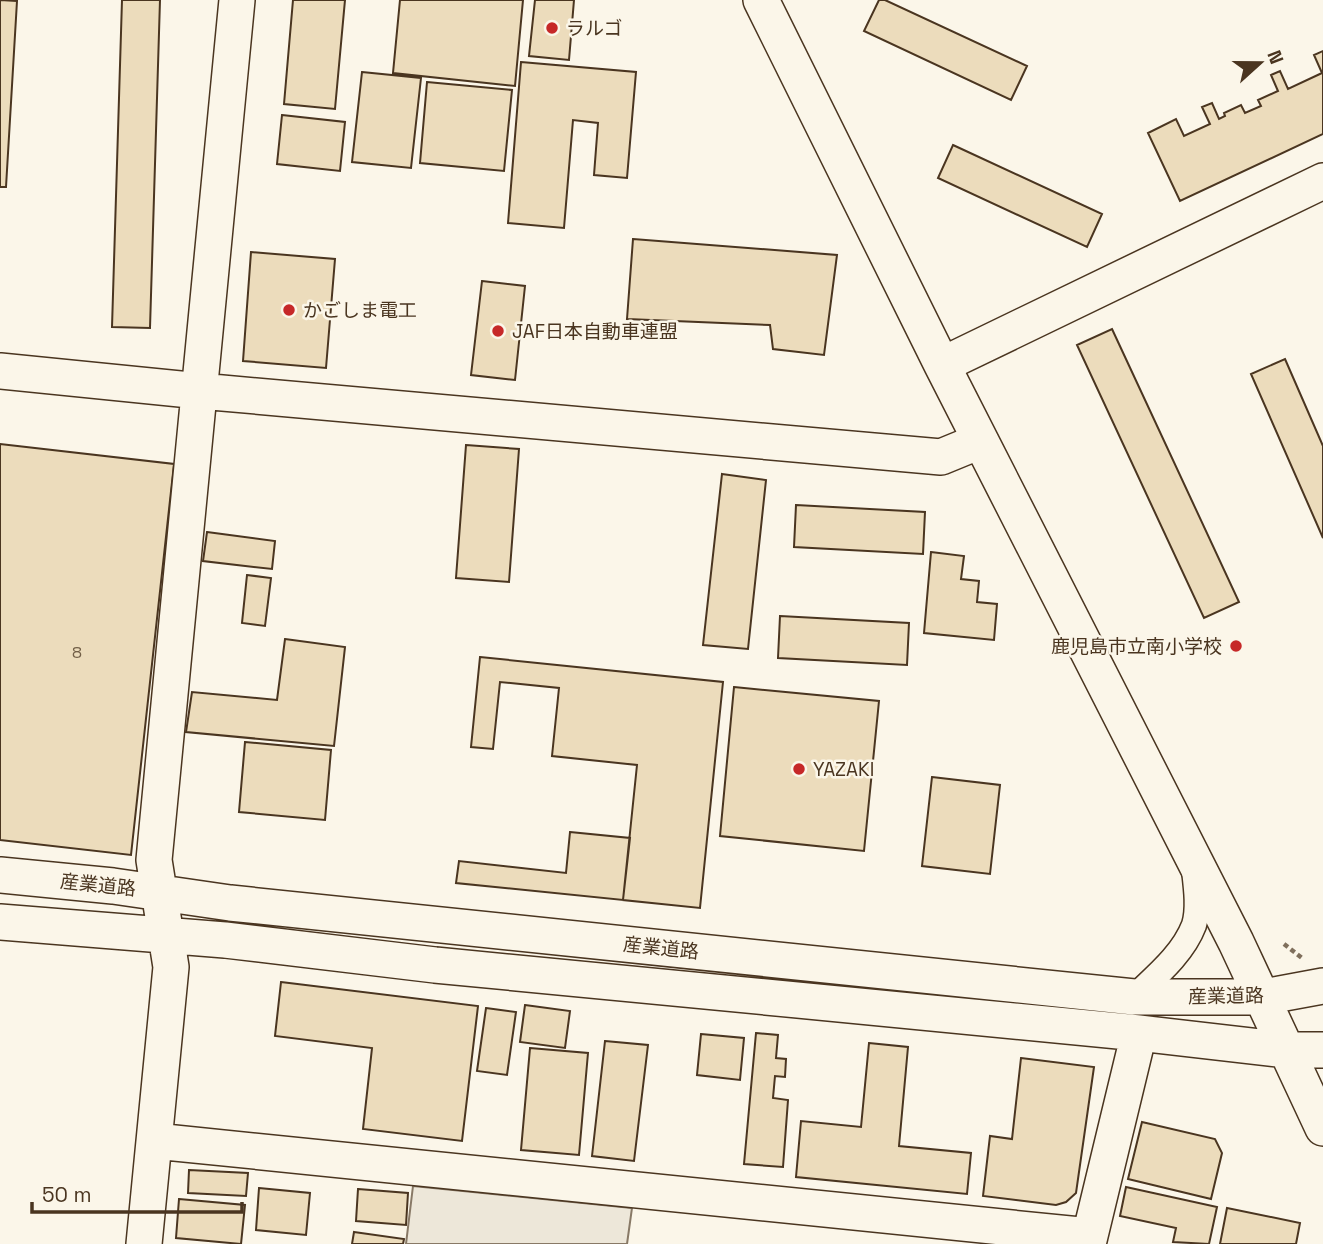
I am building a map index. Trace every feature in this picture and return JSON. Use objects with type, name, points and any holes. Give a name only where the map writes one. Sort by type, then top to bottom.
[{"type":"street","points":[[144,1244],[172,967],[154,860],[237,0]]},
{"type":"street","points":[[761,0],[980,441],[1193,856],[1263,997],[1323,1128]]},
{"type":"street","points":[[942,365],[1323,181]]},
{"type":"street","points":[[0,371],[941,457],[980,441]]},
{"type":"street","points":[[1134,997],[1180,950],[1194,923],[1196,897],[1193,856]]},
{"type":"street","name":"産業道路","points":[[0,875],[243,904],[1134,997],[1263,997],[1314,973]]},
{"type":"street","name":"産業道路","points":[[0,922],[225,940],[449,967],[1139,1033],[1286,1050],[1323,1050]]},
{"type":"street","points":[[155,1141],[1089,1240],[1139,1033]]},
{"type":"path","points":[[1284,944],[1314,973]]},
{"type":"shaded area","points":[[413,1186],[632,1208],[627,1244],[406,1244]]},
{"type":"building","points":[[0,0],[17,1],[6,187],[0,187]]},
{"type":"building","points":[[122,0],[160,0],[150,328],[112,327]]},
{"type":"building","points":[[293,0],[345,0],[335,109],[284,104]]},
{"type":"building","points":[[400,0],[523,0],[515,86],[393,73]]},
{"type":"building","name":"ラルゴ","points":[[535,0],[574,0],[569,60],[529,56]]},
{"type":"building","points":[[879,0],[885,0],[1027,66],[1011,100],[864,31]]},
{"type":"building","points":[[1323,51],[1323,134],[1180,201],[1148,133],[1176,119],[1184,136],[1210,124],[1202,107],[1212,103],[1219,119],[1225,116],[1224,113],[1241,105],[1245,113],[1261,106],[1258,100],[1278,91],[1271,75],[1280,71],[1288,89],[1322,73],[1314,55]]},
{"type":"building","points":[[521,62],[636,72],[627,178],[594,175],[598,123],[573,120],[564,228],[508,223]]},
{"type":"building","points":[[362,72],[421,78],[411,168],[352,162]]},
{"type":"building","points":[[427,82],[512,90],[504,171],[420,163]]},
{"type":"building","points":[[282,115],[345,122],[340,171],[277,164]]},
{"type":"building","points":[[953,145],[1102,214],[1087,247],[938,178]]},
{"type":"building","points":[[633,239],[837,255],[824,355],[773,349],[770,325],[627,319]]},
{"type":"building","name":"かごしま電工","points":[[251,252],[335,259],[326,368],[243,361]]},
{"type":"building","name":"JAF日本自動車連盟","points":[[482,281],[525,286],[515,380],[471,375]]},
{"type":"building","points":[[1112,329],[1239,602],[1204,618],[1077,345]]},
{"type":"building","points":[[1285,359],[1323,446],[1323,538],[1251,374]]},
{"type":"building","points":[[0,444],[174,464],[131,855],[0,840]]},
{"type":"building","points":[[466,445],[519,449],[509,582],[456,578]]},
{"type":"building","points":[[722,474],[766,480],[748,649],[703,645]]},
{"type":"building","points":[[796,505],[925,512],[923,554],[794,547]]},
{"type":"building","points":[[207,532],[275,541],[272,569],[203,561]]},
{"type":"building","points":[[931,552],[964,556],[961,579],[979,581],[977,602],[997,604],[994,640],[924,633]]},
{"type":"building","points":[[247,575],[271,578],[265,626],[242,623]]},
{"type":"building","points":[[780,616],[909,623],[907,665],[778,658]]},
{"type":"building","points":[[285,639],[345,647],[334,746],[186,732],[192,692],[277,700]]},
{"type":"building","points":[[480,657],[723,682],[700,908],[623,900],[637,765],[552,756],[559,688],[500,682],[493,749],[471,747]]},
{"type":"building","name":"YAZAKI","points":[[734,687],[879,701],[864,851],[720,836]]},
{"type":"building","points":[[245,742],[331,750],[325,820],[239,812]]},
{"type":"building","points":[[932,777],[1000,785],[990,874],[922,866]]},
{"type":"building","points":[[570,832],[630,838],[623,900],[456,883],[459,861],[566,873]]},
{"type":"building","points":[[281,982],[478,1006],[462,1141],[363,1129],[372,1048],[275,1036]]},
{"type":"building","points":[[525,1005],[570,1011],[565,1048],[520,1042]]},
{"type":"building","points":[[486,1008],[516,1012],[507,1075],[477,1071]]},
{"type":"building","points":[[756,1033],[778,1035],[776,1058],[786,1059],[785,1077],[775,1076],[773,1098],[788,1100],[783,1167],[744,1164]]},
{"type":"building","points":[[701,1034],[744,1038],[740,1080],[697,1075]]},
{"type":"building","points":[[605,1041],[648,1045],[634,1161],[592,1156]]},
{"type":"building","points":[[869,1043],[908,1047],[899,1146],[971,1153],[967,1194],[796,1177],[801,1121],[861,1127]]},
{"type":"building","points":[[530,1048],[588,1053],[579,1155],[521,1150]]},
{"type":"building","points":[[1021,1058],[1094,1067],[1076,1193],[1066,1202],[1056,1205],[983,1196],[990,1136],[1012,1139]]},
{"type":"building","points":[[1142,1122],[1215,1139],[1222,1153],[1211,1199],[1128,1179]]},
{"type":"building","points":[[189,1170],[248,1173],[246,1196],[188,1193]]},
{"type":"building","points":[[1126,1187],[1217,1207],[1209,1244],[1173,1242],[1176,1228],[1120,1216]]},
{"type":"building","points":[[259,1188],[310,1193],[306,1235],[256,1230]]},
{"type":"building","points":[[358,1189],[408,1193],[406,1225],[356,1221]]},
{"type":"building","points":[[179,1199],[245,1205],[241,1244],[176,1238]]},
{"type":"building","points":[[1227,1208],[1300,1223],[1296,1244],[1220,1244]]},
{"type":"building","points":[[354,1232],[404,1239],[403,1244],[352,1244]]},
{"type":"place","name":"ラルゴ","points":[[552,28]]},
{"type":"place","name":"かごしま電工","points":[[289,310]]},
{"type":"place","name":"JAF日本自動車連盟","points":[[498,331]]},
{"type":"place","name":"鹿児島市立南小学校","points":[[1236,646]]},
{"type":"place","name":"YAZAKI","points":[[799,769]]}]
